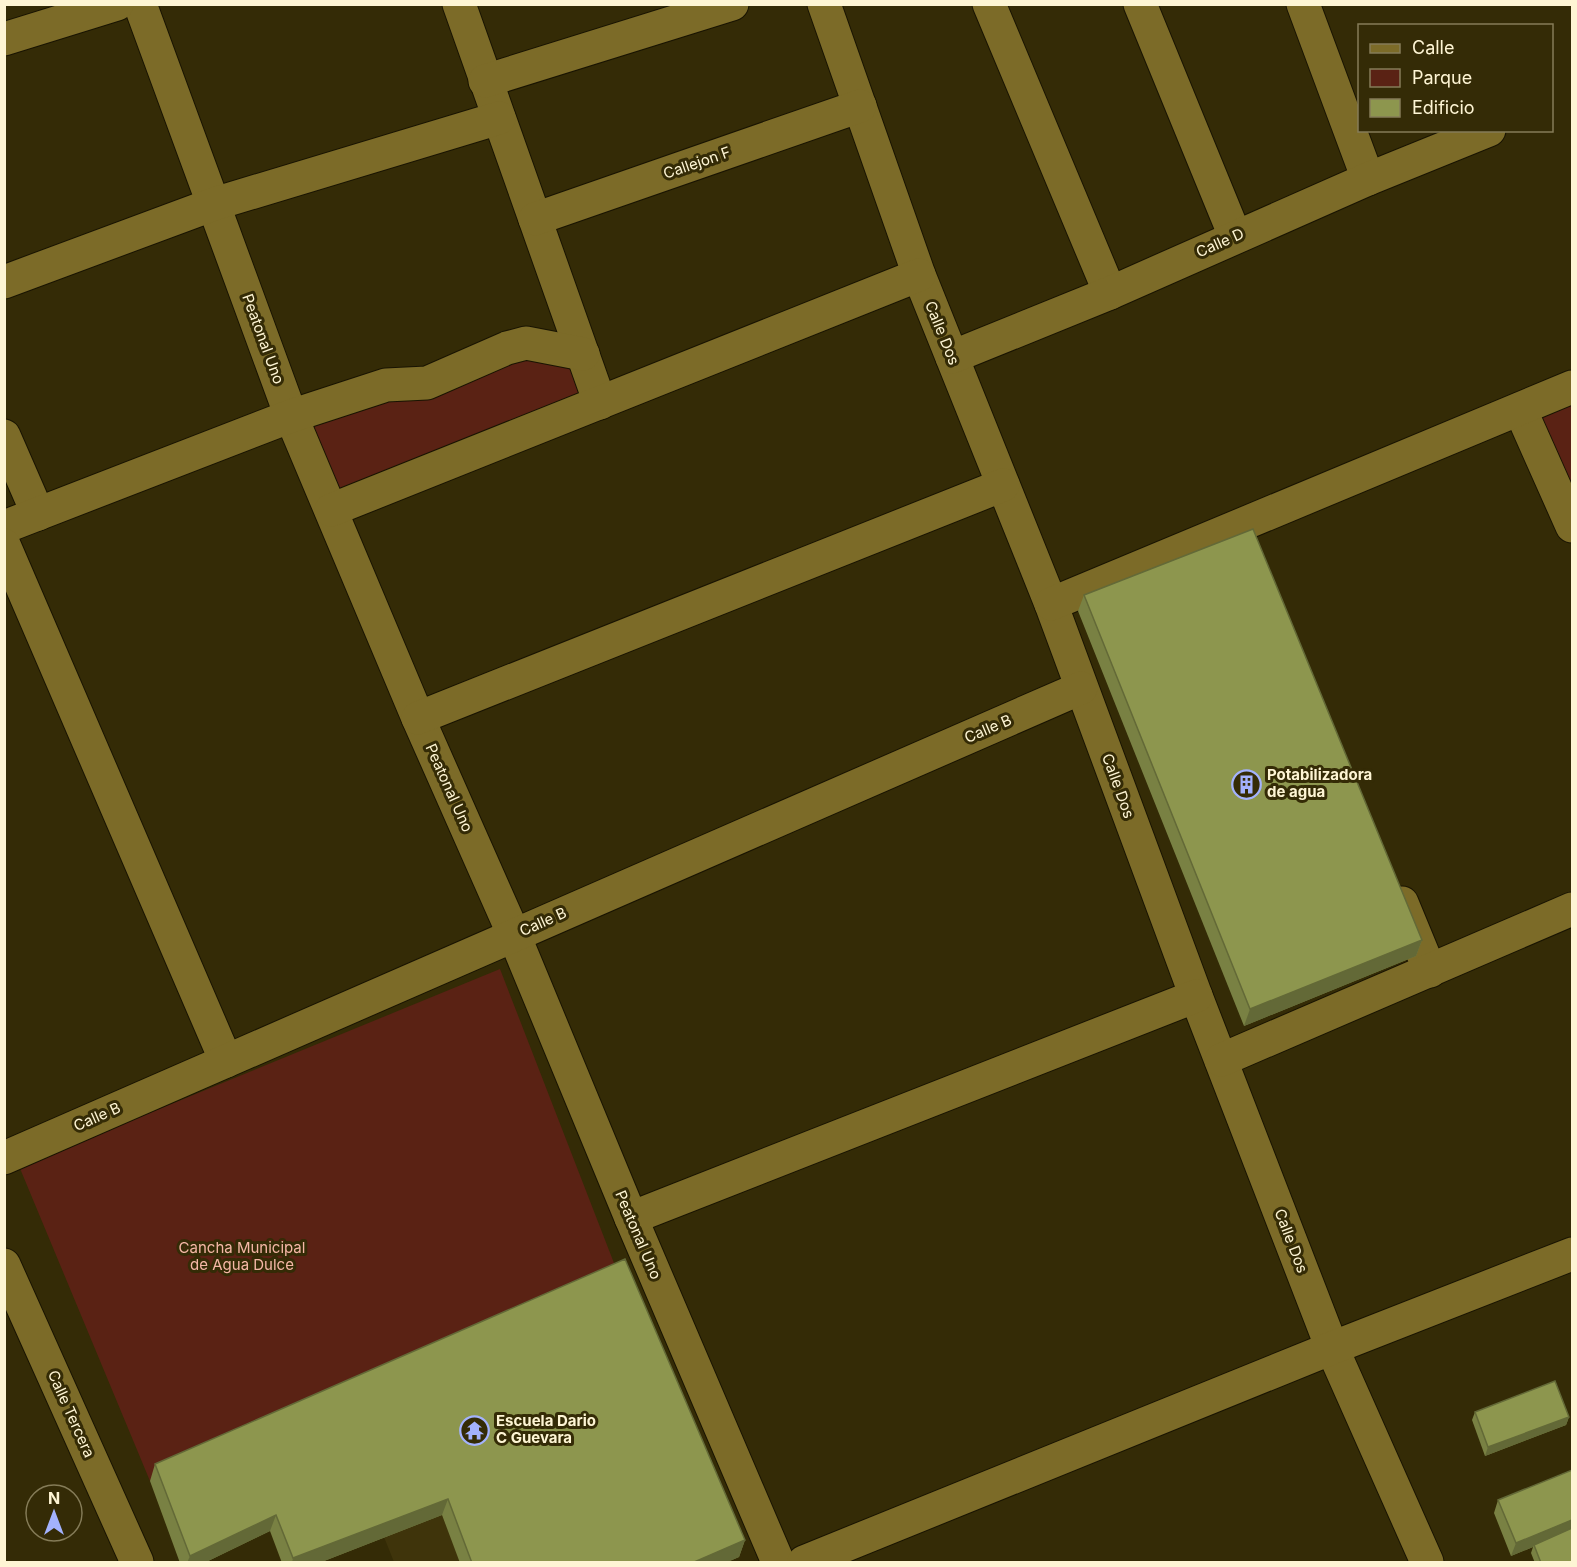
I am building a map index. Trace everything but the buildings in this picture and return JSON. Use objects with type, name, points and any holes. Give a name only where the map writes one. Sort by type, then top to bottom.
[{"type":"street","points":[[4,39],[117,4]]},
{"type":"street","name":"Peatonal Uno","points":[[140,4],[291,416],[418,718],[514,935],[631,1218],[778,1563]]},
{"type":"street","points":[[459,4],[600,403]]},
{"type":"street","points":[[485,81],[732,4]]},
{"type":"street","name":"Calle Dos","points":[[824,4],[919,275],[1051,604],[1196,996],[1332,1348],[1427,1563]]},
{"type":"street","points":[[989,4],[1110,293]]},
{"type":"street","points":[[1140,4],[1235,236]]},
{"type":"street","points":[[1303,4],[1368,179]]},
{"type":"street","name":"Callejon F","points":[[535,219],[860,106]]},
{"type":"street","points":[[4,282],[214,204],[499,118]]},
{"type":"street","name":"Calle D","points":[[952,357],[1110,293],[1235,236],[1484,132]]},
{"type":"street","points":[[331,510],[919,275]]},
{"type":"street","points":[[4,527],[291,416],[386,385],[427,383],[507,348],[526,343],[583,354]]},
{"type":"street","points":[[1051,604],[1252,533],[1572,387]]},
{"type":"street","points":[[1520,409],[1572,526]]},
{"type":"street","points":[[4,436],[38,514]]},
{"type":"street","points":[[418,718],[1003,485]]},
{"type":"street","points":[[4,545],[226,1061]]},
{"type":"street","name":"Calle B","points":[[4,1158],[1081,688]]},
{"type":"street","points":[[1390,873],[1430,971]]},
{"type":"street","points":[[1221,1060],[1572,909]]},
{"type":"street","points":[[631,1218],[1196,996]]},
{"type":"street","points":[[804,1563],[1332,1348],[1572,1254]]},
{"type":"street","name":"Calle Tercera","points":[[4,1265],[137,1563]]},
{"type":"shaded area","points":[[442,1515],[460,1562],[394,1562],[384,1537]]},
{"type":"green space","points":[[507,354],[579,357],[594,400],[334,502],[299,420]]},
{"type":"green space","points":[[1572,387],[1572,527],[1520,409]]},
{"type":"green space","name":"Cancha Municipal de Agua Dulce","points":[[500,969],[619,1276],[150,1481],[14,1154],[74,1144]]},
{"type":"place","name":"Potabilizadora de agua","points":[[1246,784]]},
{"type":"place","name":"Escuela Dario C Guevara","points":[[475,1430]]}]
